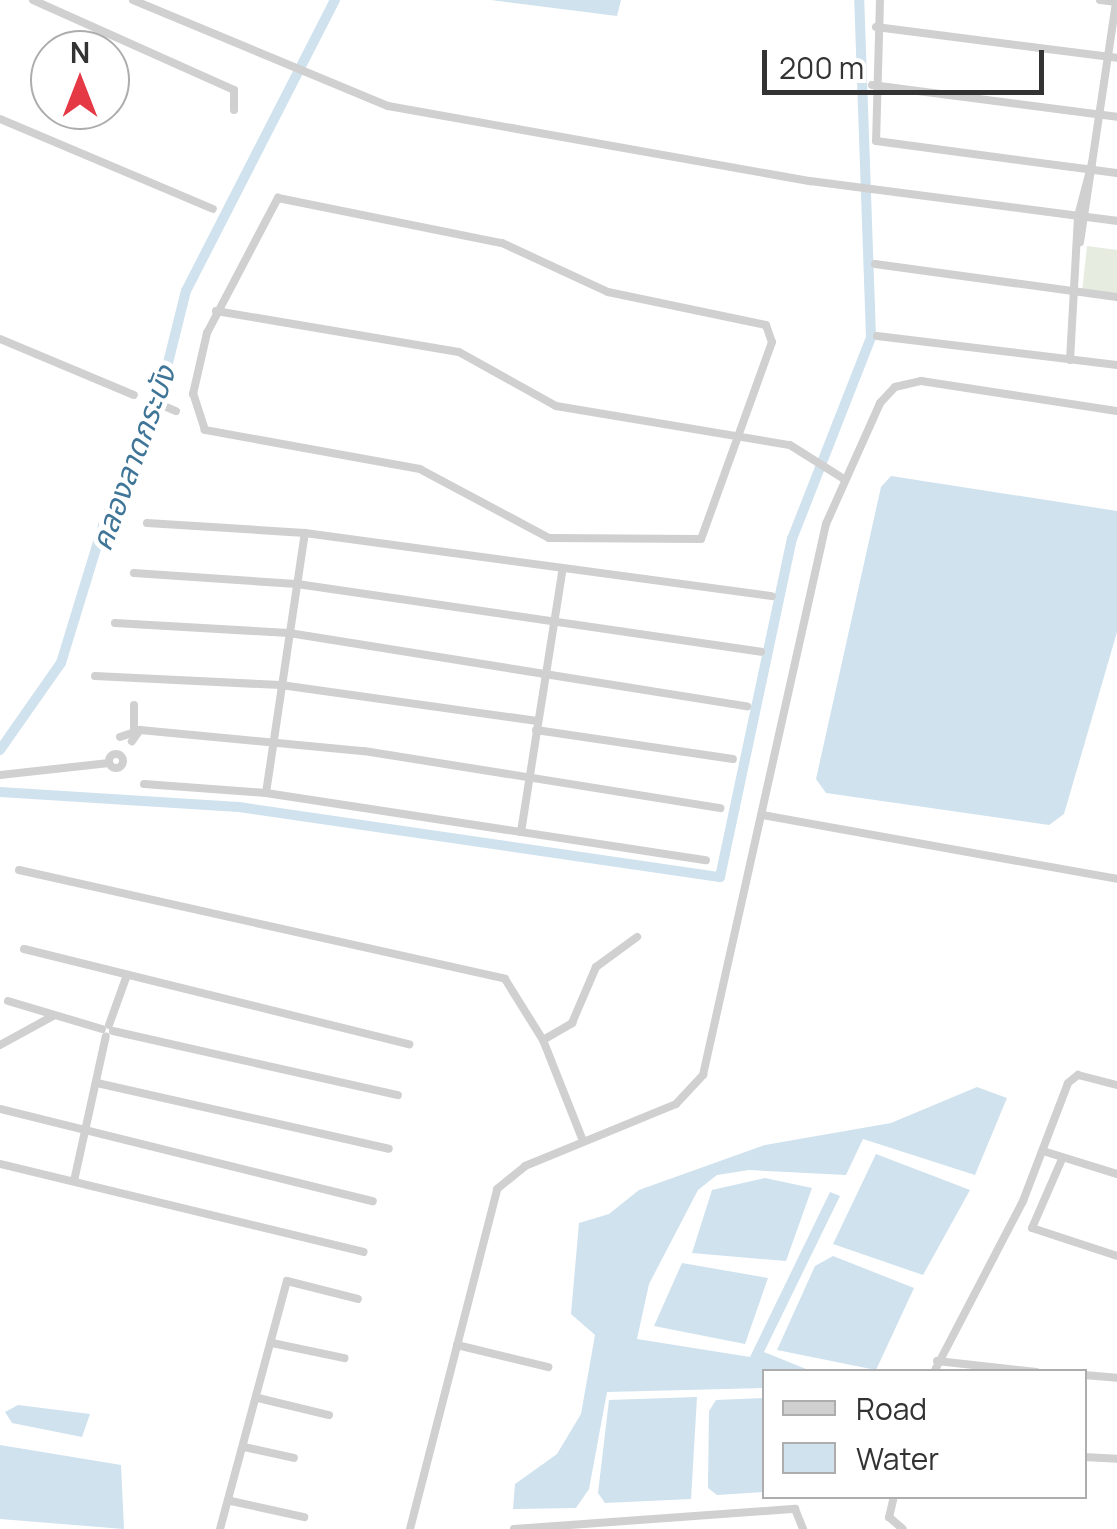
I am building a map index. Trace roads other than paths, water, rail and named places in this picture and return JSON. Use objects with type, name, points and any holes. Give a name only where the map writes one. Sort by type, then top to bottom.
[{"type":"street","points":[[33,0],[234,90],[234,110]]},
{"type":"street","points":[[133,0],[318,78],[439,118],[810,181],[1117,221]]},
{"type":"street","points":[[880,0],[872,85],[876,141],[1117,172]]},
{"type":"street","points":[[1070,360],[1080,242],[1078,216],[1113,58],[1116,2],[1100,0]]},
{"type":"street","points":[[876,26],[1113,58]]},
{"type":"street","points":[[872,85],[1117,117]]},
{"type":"street","points":[[0,119],[212,209]]},
{"type":"street","points":[[1080,242],[1088,218],[1091,167]]},
{"type":"street","points":[[278,198],[502,243],[608,292],[770,329],[740,438],[701,539],[526,533],[420,469],[205,430],[193,394],[216,311],[278,198]]},
{"type":"street","points":[[875,264],[1117,297]]},
{"type":"street","points":[[216,311],[444,348],[575,412],[806,452],[844,479]]},
{"type":"street","points":[[878,336],[1117,365]]},
{"type":"street","points":[[0,339],[134,395]]},
{"type":"street","points":[[410,1529],[497,1189],[583,1140],[676,1104],[703,1076],[826,524],[885,395],[908,382],[1117,411]]},
{"type":"street","points":[[152,401],[176,411]]},
{"type":"street","points":[[147,523],[305,534],[562,572],[772,596]]},
{"type":"street","points":[[266,793],[305,534]]},
{"type":"street","points":[[521,832],[562,572]]},
{"type":"street","points":[[134,573],[297,584],[761,652]]},
{"type":"street","points":[[115,623],[290,633],[747,706]]},
{"type":"street","points":[[95,676],[281,686],[733,759]]},
{"type":"street","points":[[125,745],[134,705]]},
{"type":"street","points":[[0,775],[125,745],[272,741],[720,808]]},
{"type":"street","points":[[144,784],[266,793],[706,860]]},
{"type":"street","points":[[762,815],[1117,878]]},
{"type":"street","points":[[20,870],[505,979],[543,1040],[583,1140]]},
{"type":"street","points":[[543,1040],[572,1024],[596,967],[637,938]]},
{"type":"street","points":[[24,949],[409,1044]]},
{"type":"street","points":[[74,1181],[107,1030],[127,976]]},
{"type":"street","points":[[8,1001],[107,1030],[398,1095]]},
{"type":"street","points":[[0,1045],[53,1016]]},
{"type":"street","points":[[935,1369],[1043,1151],[1072,1078],[1117,1085]]},
{"type":"street","points":[[97,1083],[389,1150]]},
{"type":"street","points":[[0,1109],[374,1201]]},
{"type":"street","points":[[1043,1151],[1117,1174]]},
{"type":"street","points":[[1062,1159],[1032,1228],[1117,1256]]},
{"type":"street","points":[[0,1164],[364,1252]]},
{"type":"street","points":[[220,1529],[231,1501],[287,1281],[358,1299]]},
{"type":"street","points":[[272,1342],[344,1358]]},
{"type":"street","points":[[457,1345],[548,1367]]},
{"type":"street","points":[[937,1360],[955,1368]]},
{"type":"street","points":[[1087,1375],[1117,1378]]},
{"type":"street","points":[[258,1398],[329,1415]]},
{"type":"street","points":[[244,1447],[294,1458]]},
{"type":"street","points":[[1087,1457],[1117,1460]]},
{"type":"street","points":[[893,1499],[889,1517],[903,1529]]},
{"type":"street","points":[[231,1501],[304,1517]]},
{"type":"street","points":[[514,1529],[795,1509],[803,1529]]},
{"type":"water","points":[[491,0],[621,0],[617,16]]},
{"type":"water","points":[[891,476],[1117,511],[1117,632],[1064,814],[1049,825],[826,793],[816,779],[881,487]]},
{"type":"water","points":[[977,1087],[1007,1098],[975,1175],[863,1139],[846,1175],[749,1170],[717,1175],[698,1190],[649,1284],[637,1339],[750,1357],[830,1192],[840,1196],[764,1352],[806,1369],[762,1369],[762,1388],[607,1392],[589,1489],[576,1508],[513,1509],[515,1484],[557,1454],[581,1414],[595,1335],[571,1314],[579,1223],[609,1214],[639,1190],[765,1145],[891,1123]]},
{"type":"water","points":[[876,1154],[970,1190],[923,1275],[833,1244]]},
{"type":"water","points":[[765,1178],[812,1188],[786,1261],[692,1253],[712,1190]]},
{"type":"water","points":[[833,1256],[914,1288],[876,1369],[777,1350],[815,1266]]},
{"type":"water","points":[[682,1263],[768,1278],[745,1344],[654,1326]]},
{"type":"water","points":[[697,1397],[691,1499],[605,1503],[598,1493],[609,1400]]},
{"type":"water","points":[[762,1398],[762,1492],[717,1495],[708,1488],[709,1411],[716,1400]]},
{"type":"water","points":[[18,1405],[90,1414],[82,1437],[12,1423],[5,1412]]},
{"type":"water","points":[[0,1445],[121,1465],[124,1529],[0,1519]]},
{"type":"waterway","name":"คลองลาดกระบัง","points":[[0,750],[61,663],[104,522],[157,407],[186,291],[335,0]]},
{"type":"waterway","points":[[0,792],[239,807],[720,877],[792,539],[871,337],[859,0]]}]
